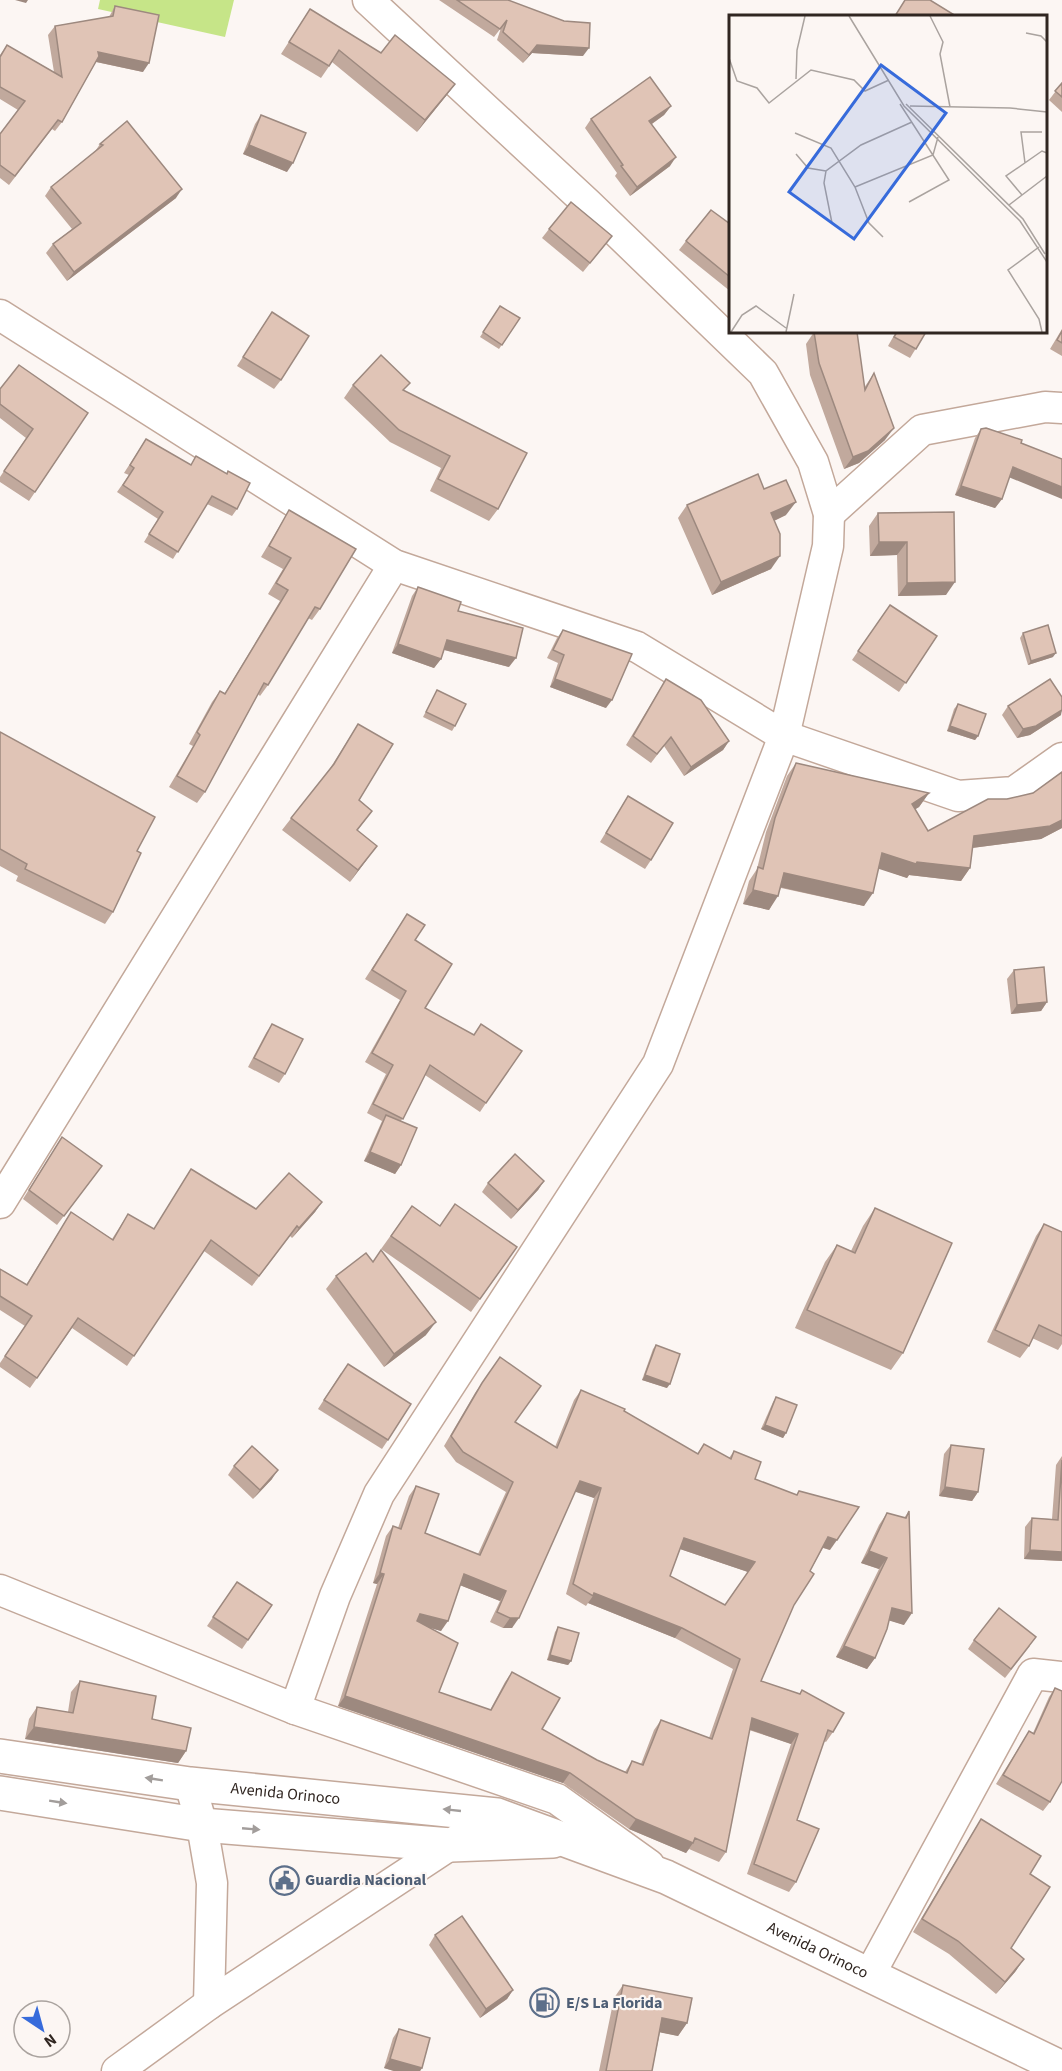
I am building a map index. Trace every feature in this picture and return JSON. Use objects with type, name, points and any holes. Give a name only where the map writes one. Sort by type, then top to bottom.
[{"type":"street","points":[[295,1709],[335,1596],[379,1494],[658,1064],[784,736],[828,546],[829,514],[813,462],[763,373],[587,203],[368,0]]},
{"type":"street","points":[[0,315],[394,565],[637,647],[784,736],[958,796],[1014,792],[1062,758]]},
{"type":"street","points":[[829,514],[922,430],[1045,407],[1062,408]]},
{"type":"street","points":[[0,1203],[394,565]]},
{"type":"street","points":[[0,1590],[295,1709],[557,1799],[666,1877]]},
{"type":"street","points":[[870,1974],[1033,1674],[1062,1677]]},
{"type":"street","name":"Avenida Orinoco","points":[[0,1756],[190,1784],[497,1815],[666,1877],[1062,2068]]},
{"type":"street","points":[[190,1784],[202,1826],[212,1883],[209,2004]]},
{"type":"street","name":"Avenida Orinoco","points":[[0,1793],[202,1826],[451,1845],[569,1841]]},
{"type":"street","points":[[117,2071],[209,2004],[497,1815]]},
{"type":"green space","points":[[100,0],[234,0],[225,37],[98,9]]},
{"type":"building","points":[[457,0],[508,0],[564,21],[590,23],[589,48],[537,45],[529,55],[503,32],[507,20],[500,29]]},
{"type":"building","points":[[905,0],[930,0],[954,15],[896,15]]},
{"type":"building","points":[[115,6],[159,15],[149,63],[98,52],[99,56],[62,122],[58,120],[15,176],[0,165],[0,134],[25,101],[0,87],[0,57],[7,45],[62,77],[55,26],[113,16]]},
{"type":"building","points":[[310,9],[381,53],[395,35],[455,84],[425,120],[339,50],[329,66],[289,42]]},
{"type":"building","points":[[650,77],[671,106],[649,121],[676,157],[637,187],[591,119]]},
{"type":"building","points":[[1062,83],[1062,97],[1055,91]]},
{"type":"building","points":[[261,115],[306,133],[293,163],[249,145]]},
{"type":"building","points":[[127,121],[182,189],[74,272],[53,244],[81,223],[51,187],[103,145],[100,144]]},
{"type":"building","points":[[571,202],[612,236],[590,263],[549,229]]},
{"type":"building","points":[[711,210],[729,223],[729,276],[686,241]]},
{"type":"building","points":[[500,306],[520,318],[502,345],[483,332]]},
{"type":"building","points":[[272,312],[309,336],[281,380],[243,357]]},
{"type":"building","points":[[1062,331],[1062,343],[1057,340]]},
{"type":"building","points":[[814,333],[857,333],[865,390],[874,373],[894,428],[868,451],[853,457],[819,363]]},
{"type":"building","points":[[896,333],[925,333],[916,349],[894,337]]},
{"type":"building","points":[[381,355],[410,383],[403,390],[527,453],[498,509],[438,479],[450,456],[399,430],[353,385]]},
{"type":"building","points":[[19,365],[88,413],[35,492],[4,471],[33,429],[0,404],[0,389]]},
{"type":"building","points":[[986,428],[1022,440],[1021,443],[1062,459],[1062,487],[1013,467],[1002,499],[961,486],[981,429]]},
{"type":"building","points":[[146,439],[191,465],[196,456],[227,474],[228,471],[250,483],[237,509],[212,496],[178,552],[149,534],[163,512],[123,485],[134,468],[130,465]]},
{"type":"building","points":[[758,474],[764,489],[786,480],[796,502],[771,513],[780,534],[780,556],[721,582],[687,505]]},
{"type":"building","points":[[289,510],[356,549],[320,609],[315,607],[268,685],[264,683],[205,792],[177,776],[200,735],[197,732],[220,691],[225,694],[288,590],[276,583],[291,558],[269,546]]},
{"type":"building","points":[[954,512],[955,582],[907,583],[907,542],[879,542],[878,513]]},
{"type":"building","points":[[418,587],[461,602],[458,611],[523,628],[516,658],[447,640],[441,659],[398,644]]},
{"type":"building","points":[[890,605],[937,636],[906,683],[858,651]]},
{"type":"building","points":[[1048,625],[1056,653],[1031,661],[1023,633]]},
{"type":"building","points":[[563,630],[632,654],[612,700],[555,679],[564,655],[553,650]]},
{"type":"building","points":[[666,679],[701,700],[729,741],[691,767],[671,737],[657,754],[633,736]]},
{"type":"building","points":[[1050,679],[1062,697],[1062,710],[1036,726],[1023,729],[1008,706]]},
{"type":"building","points":[[437,690],[466,704],[455,726],[426,712]]},
{"type":"building","points":[[958,704],[986,714],[978,736],[950,726]]},
{"type":"building","points":[[358,724],[393,744],[359,800],[372,811],[357,830],[377,846],[358,870],[291,818],[334,764]]},
{"type":"building","points":[[0,732],[155,817],[137,851],[141,853],[113,912],[25,869],[27,864],[0,849]]},
{"type":"building","points":[[796,763],[929,793],[912,804],[928,831],[988,799],[1007,799],[1033,793],[1062,772],[1062,820],[1050,826],[974,836],[970,868],[917,862],[916,864],[882,853],[873,893],[784,873],[778,896],[753,890],[758,867],[763,869],[775,818]]},
{"type":"building","points":[[628,796],[673,823],[651,860],[606,833]]},
{"type":"building","points":[[407,914],[425,925],[415,940],[452,964],[425,1008],[474,1035],[481,1024],[522,1051],[486,1103],[430,1065],[403,1119],[373,1104],[393,1065],[372,1053],[406,991],[372,970]]},
{"type":"building","points":[[1044,967],[1047,1002],[1017,1005],[1014,970]]},
{"type":"building","points":[[272,1024],[303,1039],[285,1074],[254,1058]]},
{"type":"building","points":[[386,1115],[417,1128],[401,1165],[370,1152]]},
{"type":"building","points":[[62,1137],[102,1166],[64,1216],[29,1190]]},
{"type":"building","points":[[515,1154],[544,1181],[518,1210],[488,1183]]},
{"type":"building","points":[[191,1169],[256,1209],[289,1173],[322,1202],[299,1228],[297,1226],[259,1276],[211,1240],[134,1356],[78,1318],[37,1378],[5,1356],[32,1316],[0,1296],[0,1269],[27,1285],[71,1212],[113,1240],[128,1214],[154,1229]]},
{"type":"building","points":[[455,1204],[517,1247],[480,1299],[391,1236],[412,1206],[440,1226]]},
{"type":"building","points":[[875,1208],[952,1243],[903,1353],[807,1310],[837,1245],[855,1253]]},
{"type":"building","points":[[1044,1224],[1062,1232],[1062,1336],[1039,1325],[1029,1346],[995,1330]]},
{"type":"building","points":[[381,1250],[436,1322],[394,1354],[336,1276],[366,1253],[373,1262]]},
{"type":"building","points":[[656,1345],[680,1354],[670,1384],[645,1375]]},
{"type":"building","points":[[500,1357],[541,1386],[515,1422],[557,1448],[581,1390],[625,1409],[624,1411],[698,1454],[704,1444],[731,1459],[734,1451],[761,1462],[755,1479],[797,1495],[799,1491],[859,1507],[837,1540],[828,1537],[810,1571],[814,1574],[794,1605],[761,1681],[800,1694],[802,1690],[844,1713],[833,1732],[828,1730],[797,1820],[819,1829],[796,1882],[754,1864],[798,1734],[752,1718],[726,1852],[695,1838],[693,1843],[636,1819],[570,1773],[345,1696],[384,1574],[380,1573],[393,1526],[401,1529],[416,1486],[439,1494],[425,1533],[480,1555],[513,1482],[463,1452],[451,1436]],"holes":[[[580,1481],[601,1488],[573,1584],[593,1596],[594,1593],[682,1628],[740,1659],[712,1739],[661,1720],[643,1765],[632,1761],[627,1773],[597,1760],[542,1729],[560,1698],[512,1672],[491,1710],[439,1692],[458,1643],[417,1621],[420,1614],[448,1621],[464,1574],[506,1591],[497,1612],[510,1618],[519,1618]],[[684,1538],[755,1562],[725,1605],[670,1576]]]},
{"type":"building","points":[[348,1364],[411,1404],[388,1440],[324,1400]]},
{"type":"building","points":[[776,1397],[797,1405],[786,1433],[765,1425]]},
{"type":"building","points":[[951,1445],[984,1449],[978,1492],[945,1487]]},
{"type":"building","points":[[252,1446],[278,1470],[260,1490],[234,1466]]},
{"type":"building","points":[[1062,1460],[1062,1552],[1030,1550],[1032,1518],[1058,1520]]},
{"type":"building","points":[[909,1511],[912,1613],[892,1608],[887,1629],[875,1658],[844,1646],[887,1558],[869,1551],[887,1513],[906,1518]]},
{"type":"building","points":[[237,1582],[272,1605],[248,1640],[213,1617]]},
{"type":"building","points":[[999,1608],[1036,1637],[1011,1669],[974,1640]]},
{"type":"building","points":[[558,1627],[579,1633],[571,1661],[550,1655]]},
{"type":"building","points":[[80,1681],[156,1696],[152,1719],[191,1728],[186,1751],[34,1727],[37,1707],[73,1713]]},
{"type":"building","points":[[1055,1688],[1062,1691],[1062,1781],[1050,1802],[1003,1775],[1029,1731],[1034,1734]]},
{"type":"building","points":[[981,1819],[1041,1856],[1030,1874],[1050,1887],[1011,1948],[1024,1959],[1005,1982],[958,1941],[922,1919]]},
{"type":"building","points":[[462,1916],[513,1990],[486,2009],[435,1935]]},
{"type":"building","points":[[623,1985],[692,1998],[687,2023],[662,2018],[652,2071],[606,2071]]},
{"type":"building","points":[[399,2029],[430,2038],[422,2068],[390,2059]]},
{"type":"place","name":"Guardia Nacional","points":[[284,1880]]},
{"type":"place","name":"E/S La Florida","points":[[545,2003]]}]
